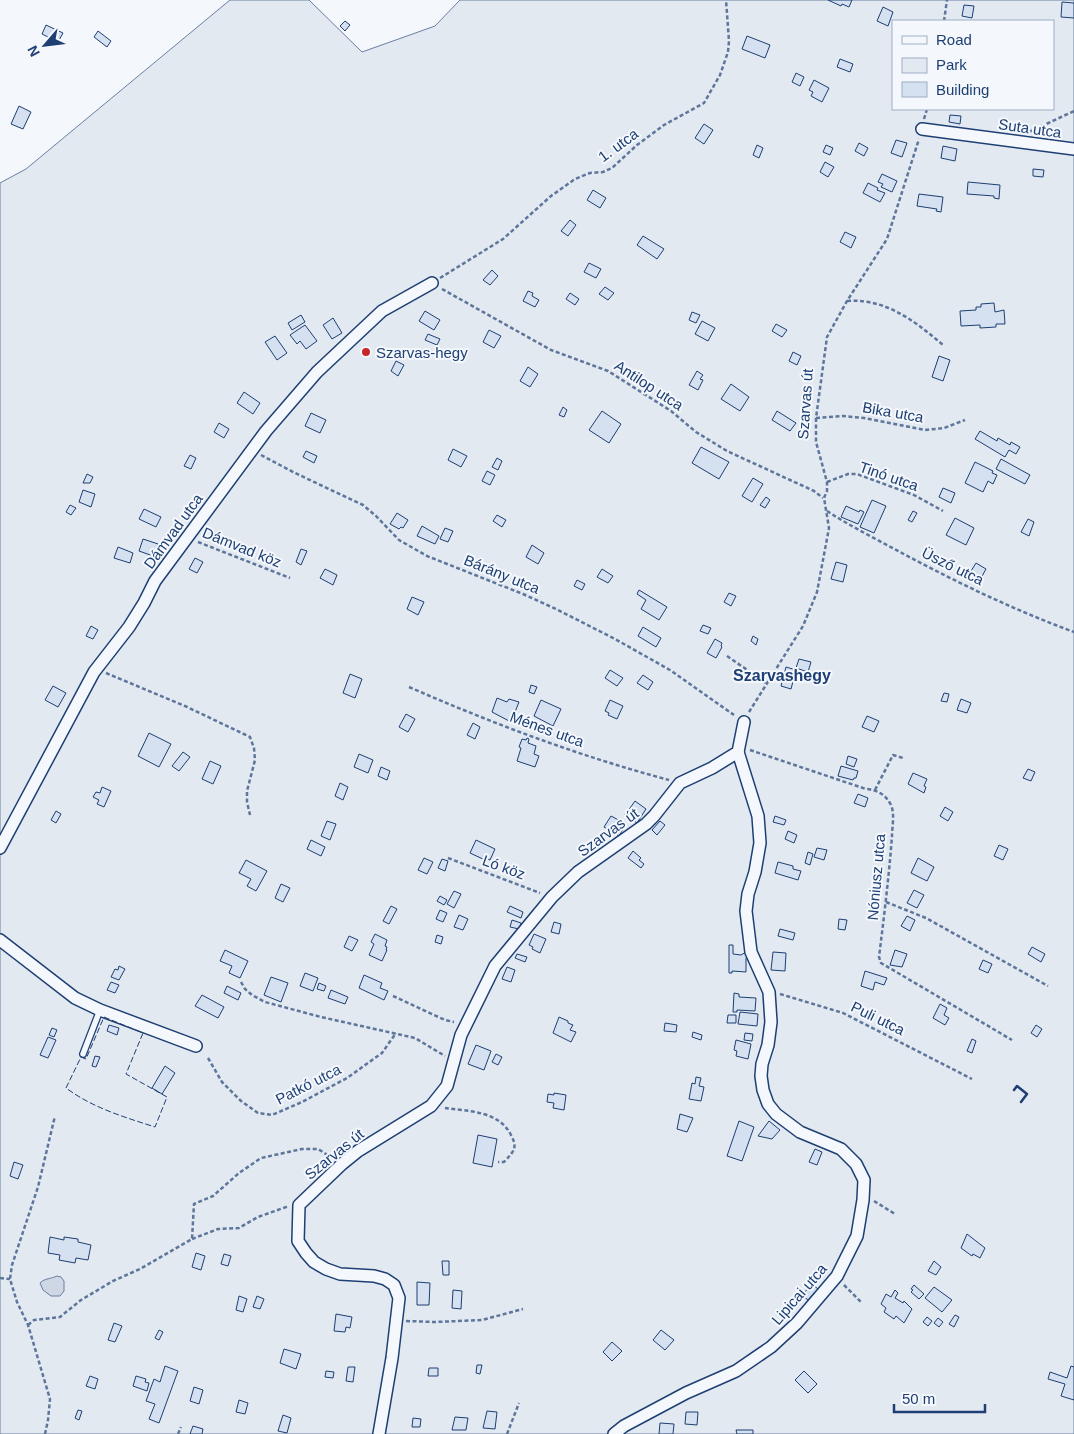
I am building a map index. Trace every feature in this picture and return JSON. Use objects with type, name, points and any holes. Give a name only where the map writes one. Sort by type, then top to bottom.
[{"type":"street","name":"Suta utca","points":[[922,129],[1074,149]]},
{"type":"street","name":"Dámvad utca","points":[[0,848],[94,672],[129,627],[155,581],[186,537],[266,431],[317,372],[382,311],[432,283]]},
{"type":"street","points":[[739,749],[744,722]]},
{"type":"street","name":"Szarvas út","points":[[299,1205],[358,1150],[431,1106],[447,1086],[461,1035],[495,966],[552,897],[578,872],[646,824],[680,783],[712,768],[739,749]]},
{"type":"street","name":"Lipicai utca","points":[[614,1434],[624,1426],[736,1371],[771,1347],[797,1323],[837,1276],[856,1236],[863,1200],[864,1180],[856,1164],[841,1150],[800,1132],[776,1114],[768,1104],[763,1090],[761,1076],[771,1022],[769,992],[751,952],[746,911],[760,843],[758,816],[739,749]]},
{"type":"street","points":[[0,940],[75,998],[100,1010],[196,1046]]},
{"type":"street","points":[[299,1205],[298,1240],[314,1262],[340,1274],[374,1276],[385,1279],[394,1285],[399,1298],[379,1434]]},
{"type":"lane","points":[[83,1054],[100,1010]]},
{"type":"path","name":"1. utca","points":[[432,283],[503,240],[551,196],[575,179],[612,168],[637,145],[664,125],[704,103],[720,75],[728,52],[726,0]]},
{"type":"path","points":[[944,20],[947,0]]},
{"type":"path","points":[[1010,141],[1074,111]]},
{"type":"path","name":"Szarvas út","points":[[744,722],[766,683],[803,626],[817,592],[829,528],[824,498],[827,491],[826,482],[816,442],[816,418],[826,337],[846,301],[887,239],[922,129]]},
{"type":"path","name":"Antilop utca","points":[[432,283],[551,350],[608,371],[672,410],[696,432],[727,451],[814,491],[824,498]]},
{"type":"path","points":[[846,301],[861,300],[908,317],[943,345]]},
{"type":"path","name":"Bika utca","points":[[816,418],[843,416],[864,418],[925,430],[944,428],[965,420]]},
{"type":"path","name":"Bárány utca","points":[[253,450],[295,473],[363,505],[399,540],[427,556],[540,601],[615,638],[670,670],[744,722]]},
{"type":"path","name":"Tinó utca","points":[[826,482],[848,474],[857,474],[914,495],[943,511]]},
{"type":"path","name":"Üsző utca","points":[[827,511],[866,534],[951,578],[1042,620],[1074,632]]},
{"type":"path","name":"Dámvad köz","points":[[186,537],[290,578]]},
{"type":"path","points":[[727,656],[766,683]]},
{"type":"path","points":[[94,672],[109,674],[185,706],[250,737],[254,748],[255,760],[247,790],[250,814]]},
{"type":"path","name":"Ménes utca","points":[[409,687],[492,722],[607,763],[680,783]]},
{"type":"path","points":[[739,749],[866,789],[875,790],[893,755],[903,758]]},
{"type":"path","name":"Nóniusz utca","points":[[875,790],[884,796],[892,807],[891,855],[879,956],[881,963],[1012,1040]]},
{"type":"path","name":"Ló köz","points":[[448,858],[552,897]]},
{"type":"path","points":[[886,902],[926,918],[1048,986]]},
{"type":"path","points":[[241,982],[252,995],[265,1002],[415,1038],[445,1056],[453,1064]]},
{"type":"path","name":"Puli utca","points":[[769,992],[786,995],[843,1013],[972,1079]]},
{"type":"path","points":[[393,996],[445,1020],[466,1024]]},
{"type":"path","name":"Patkó utca","points":[[208,1058],[222,1082],[241,1101],[258,1113],[272,1115],[302,1102],[347,1078],[382,1052],[396,1033]]},
{"type":"path","points":[[431,1106],[482,1113],[501,1121],[515,1142],[515,1148],[504,1162],[498,1162]]},
{"type":"path","points":[[45,1434],[50,1399],[28,1324],[17,1302],[10,1279],[12,1265],[38,1187],[54,1116]]},
{"type":"path","points":[[192,1239],[194,1204],[213,1196],[261,1158],[302,1149],[318,1149],[342,1164]]},
{"type":"path","points":[[863,1200],[872,1199],[895,1214]]},
{"type":"path","points":[[28,1324],[34,1320],[60,1318],[81,1300],[192,1239],[218,1229],[239,1228],[258,1217],[287,1206],[299,1205]]},
{"type":"path","points":[[837,1276],[862,1303]]},
{"type":"path","points":[[0,1278],[10,1279]]},
{"type":"path","points":[[397,1321],[482,1320],[523,1309]]},
{"type":"path","points":[[507,1434],[518,1403]]},
{"type":"path","points":[[178,1434],[181,1427]]},
{"type":"green space","points":[[230,0],[309,0],[362,52],[435,26],[460,0],[1074,0],[1074,1434],[0,1434],[0,183],[26,169]]},
{"type":"shaded area","points":[[57,1276],[61,1277],[64,1281],[64,1291],[60,1296],[51,1296],[43,1290],[40,1283]]},
{"type":"building","points":[[828,0],[852,0],[849,7],[842,4],[841,6]]},
{"type":"building","points":[[1062,2],[1074,3],[1074,18],[1061,17]]},
{"type":"building","points":[[964,5],[974,6],[972,18],[962,16]]},
{"type":"building","points":[[883,7],[893,12],[888,26],[877,21]]},
{"type":"building","points":[[345,21],[350,25],[345,31],[340,26]]},
{"type":"building","points":[[46,25],[63,33],[58,42],[42,34]]},
{"type":"building","points":[[98,31],[111,41],[107,47],[94,37]]},
{"type":"building","points":[[747,36],[770,45],[765,58],[742,49]]},
{"type":"building","points":[[840,59],[853,64],[850,72],[837,67]]},
{"type":"building","points":[[796,73],[804,77],[800,86],[792,82]]},
{"type":"building","points":[[814,80],[829,88],[822,102],[811,96],[813,92],[809,90]]},
{"type":"building","points":[[19,106],[31,112],[23,129],[11,124]]},
{"type":"building","points":[[950,115],[961,116],[960,124],[949,122]]},
{"type":"building","points":[[704,124],[713,130],[704,144],[695,138]]},
{"type":"building","points":[[896,140],[907,143],[902,157],[891,153]]},
{"type":"building","points":[[859,143],[868,148],[864,156],[855,151]]},
{"type":"building","points":[[757,145],[763,148],[759,158],[753,155]]},
{"type":"building","points":[[826,145],[833,148],[830,155],[823,152]]},
{"type":"building","points":[[943,146],[957,149],[955,161],[941,158]]},
{"type":"building","points":[[825,162],[834,167],[828,177],[820,172]]},
{"type":"building","points":[[1033,169],[1044,170],[1043,177],[1033,176]]},
{"type":"building","points":[[882,174],[897,181],[892,192],[881,187],[883,184],[878,182]]},
{"type":"building","points":[[968,182],[1000,185],[999,199],[994,198],[994,196],[967,194]]},
{"type":"building","points":[[868,183],[885,193],[880,202],[863,193]]},
{"type":"building","points":[[593,190],[606,198],[600,208],[587,200]]},
{"type":"building","points":[[919,194],[943,197],[941,212],[936,211],[937,209],[917,206]]},
{"type":"building","points":[[570,220],[576,225],[568,236],[561,231]]},
{"type":"building","points":[[845,232],[856,237],[851,248],[840,242]]},
{"type":"building","points":[[643,236],[664,249],[657,259],[637,245]]},
{"type":"building","points":[[589,263],[601,269],[596,278],[584,272]]},
{"type":"building","points":[[492,270],[498,276],[490,285],[483,280]]},
{"type":"building","points":[[605,287],[614,293],[608,300],[599,294]]},
{"type":"building","points":[[528,291],[533,293],[532,296],[539,300],[535,307],[523,301]]},
{"type":"building","points":[[570,293],[579,299],[575,305],[566,299]]},
{"type":"building","points":[[994,303],[995,312],[1004,310],[1005,324],[996,324],[996,327],[980,328],[980,325],[961,326],[960,311],[976,310],[976,307],[981,307],[981,304]]},
{"type":"building","points":[[425,311],[440,320],[434,330],[419,321]]},
{"type":"building","points":[[692,312],[700,315],[696,323],[689,320]]},
{"type":"building","points":[[301,315],[305,322],[292,330],[288,323]]},
{"type":"building","points":[[333,318],[342,333],[332,339],[323,325]]},
{"type":"building","points":[[702,321],[715,328],[708,341],[695,334]]},
{"type":"building","points":[[776,324],[787,330],[782,337],[772,331]]},
{"type":"building","points":[[305,325],[317,341],[306,349],[300,341],[297,344],[290,335]]},
{"type":"building","points":[[489,330],[501,336],[494,348],[483,342]]},
{"type":"building","points":[[428,334],[440,339],[437,345],[425,340]]},
{"type":"building","points":[[275,336],[287,353],[277,360],[265,342]]},
{"type":"building","points":[[793,352],[801,356],[797,365],[789,361]]},
{"type":"building","points":[[939,356],[950,360],[943,381],[932,377]]},
{"type":"building","points":[[396,361],[404,365],[398,376],[391,371]]},
{"type":"building","points":[[528,367],[538,374],[530,387],[520,381]]},
{"type":"building","points":[[697,371],[703,375],[700,379],[703,380],[698,390],[689,385]]},
{"type":"building","points":[[731,384],[749,397],[740,411],[721,399]]},
{"type":"building","points":[[244,392],[260,403],[253,414],[237,403]]},
{"type":"building","points":[[563,407],[567,410],[564,417],[559,415]]},
{"type":"building","points":[[602,411],[621,424],[609,443],[589,430]]},
{"type":"building","points":[[777,411],[796,423],[790,431],[772,420]]},
{"type":"building","points":[[311,413],[326,420],[320,433],[305,426]]},
{"type":"building","points":[[219,423],[229,429],[224,438],[214,432]]},
{"type":"building","points":[[980,431],[997,441],[998,438],[1010,445],[1011,442],[1020,447],[1016,454],[1009,450],[1005,457],[975,439]]},
{"type":"building","points":[[701,447],[729,462],[719,479],[692,463]]},
{"type":"building","points":[[453,449],[467,456],[461,467],[448,460]]},
{"type":"building","points":[[306,451],[317,456],[314,463],[303,457]]},
{"type":"building","points":[[190,455],[196,458],[191,469],[184,466]]},
{"type":"building","points":[[497,458],[502,461],[498,470],[492,467]]},
{"type":"building","points":[[1001,459],[1030,475],[1025,484],[996,469]]},
{"type":"building","points":[[975,462],[997,475],[993,484],[988,481],[983,492],[965,483]]},
{"type":"building","points":[[487,471],[495,475],[490,485],[482,481]]},
{"type":"building","points":[[87,474],[93,477],[90,483],[83,483]]},
{"type":"building","points":[[753,478],[763,484],[752,502],[742,496]]},
{"type":"building","points":[[943,488],[955,493],[951,503],[939,497]]},
{"type":"building","points":[[83,490],[95,494],[91,507],[79,502]]},
{"type":"building","points":[[766,497],[770,500],[765,508],[760,505]]},
{"type":"building","points":[[872,500],[886,506],[874,533],[860,527]]},
{"type":"building","points":[[70,505],[76,508],[71,515],[66,512]]},
{"type":"building","points":[[846,506],[859,512],[860,510],[864,512],[858,524],[841,517]]},
{"type":"building","points":[[144,509],[161,517],[156,527],[139,519]]},
{"type":"building","points":[[913,511],[917,513],[912,522],[908,520]]},
{"type":"building","points":[[397,513],[408,520],[403,528],[399,529],[390,524]]},
{"type":"building","points":[[497,515],[506,520],[502,527],[493,521]]},
{"type":"building","points":[[955,518],[974,528],[966,545],[946,535]]},
{"type":"building","points":[[1028,519],[1034,522],[1029,536],[1021,532]]},
{"type":"building","points":[[422,526],[439,536],[435,544],[417,536]]},
{"type":"building","points":[[445,528],[453,531],[448,542],[440,539]]},
{"type":"building","points":[[143,539],[158,544],[153,556],[139,551]]},
{"type":"building","points":[[532,545],[544,553],[538,564],[526,557]]},
{"type":"building","points":[[118,547],[133,553],[130,563],[114,558]]},
{"type":"building","points":[[301,549],[307,551],[301,565],[296,562]]},
{"type":"building","points":[[195,558],[203,562],[197,573],[189,569]]},
{"type":"building","points":[[836,562],[847,565],[843,582],[831,579]]},
{"type":"building","points":[[976,563],[986,569],[981,578],[971,571]]},
{"type":"building","points":[[325,569],[337,575],[333,585],[320,578]]},
{"type":"building","points":[[602,569],[613,576],[608,583],[597,577]]},
{"type":"building","points":[[577,580],[585,584],[582,590],[574,586]]},
{"type":"building","points":[[639,590],[667,607],[659,620],[641,609],[646,600],[637,594]]},
{"type":"building","points":[[729,593],[736,596],[731,606],[724,602]]},
{"type":"building","points":[[412,597],[424,602],[418,615],[407,609]]},
{"type":"building","points":[[703,625],[711,628],[708,634],[700,631]]},
{"type":"building","points":[[91,626],[98,630],[93,639],[86,636]]},
{"type":"building","points":[[643,627],[661,638],[656,647],[638,636]]},
{"type":"building","points":[[753,636],[758,639],[756,645],[751,641]]},
{"type":"building","points":[[715,639],[722,643],[716,658],[707,653]]},
{"type":"building","points":[[799,659],[811,662],[808,672],[796,668]]},
{"type":"building","points":[[786,667],[796,670],[791,689],[781,686]]},
{"type":"building","points":[[610,670],[623,678],[617,686],[605,678]]},
{"type":"building","points":[[350,674],[362,679],[355,698],[343,693]]},
{"type":"building","points":[[643,675],[653,682],[648,690],[637,683]]},
{"type":"building","points":[[531,685],[537,687],[534,694],[529,692]]},
{"type":"building","points":[[53,686],[66,693],[58,707],[45,700]]},
{"type":"building","points":[[944,693],[949,694],[947,702],[941,701]]},
{"type":"building","points":[[497,698],[507,702],[509,699],[519,702],[511,722],[492,712]]},
{"type":"building","points":[[961,699],[971,703],[967,713],[957,710]]},
{"type":"building","points":[[541,700],[561,709],[553,726],[534,716]]},
{"type":"building","points":[[610,700],[623,706],[617,719],[608,715],[609,713],[605,711]]},
{"type":"building","points":[[406,714],[415,719],[408,732],[399,727]]},
{"type":"building","points":[[867,716],[879,721],[874,732],[862,727]]},
{"type":"building","points":[[473,723],[480,727],[475,739],[467,735]]},
{"type":"building","points":[[149,733],[171,744],[159,767],[138,756]]},
{"type":"building","points":[[527,738],[529,739],[528,743],[536,746],[534,754],[539,756],[535,767],[517,761],[522,739],[526,740]]},
{"type":"building","points":[[183,752],[190,757],[179,771],[172,766]]},
{"type":"building","points":[[359,754],[373,760],[368,773],[354,767]]},
{"type":"building","points":[[848,756],[857,759],[854,767],[846,764]]},
{"type":"building","points":[[210,761],[221,766],[213,784],[202,779]]},
{"type":"building","points":[[841,766],[858,771],[856,778],[853,780],[838,776]]},
{"type":"building","points":[[381,767],[390,771],[387,780],[378,776]]},
{"type":"building","points":[[1028,769],[1035,772],[1031,781],[1023,778]]},
{"type":"building","points":[[913,773],[927,779],[924,793],[908,784]]},
{"type":"building","points":[[340,783],[348,787],[343,800],[335,796]]},
{"type":"building","points":[[102,787],[111,791],[104,807],[97,804],[99,800],[93,797],[96,792],[100,793]]},
{"type":"building","points":[[858,794],[868,798],[865,807],[854,803]]},
{"type":"building","points":[[635,801],[646,809],[637,823],[625,815]]},
{"type":"building","points":[[945,807],[953,812],[948,821],[940,816]]},
{"type":"building","points":[[56,811],[61,814],[56,823],[51,820]]},
{"type":"building","points":[[611,816],[626,824],[619,836],[604,827]]},
{"type":"building","points":[[775,816],[786,820],[784,825],[773,822]]},
{"type":"building","points":[[327,821],[336,824],[330,840],[321,836]]},
{"type":"building","points":[[660,821],[665,825],[657,835],[652,830]]},
{"type":"building","points":[[788,831],[797,835],[794,843],[785,839]]},
{"type":"building","points":[[311,840],[325,847],[321,856],[307,849]]},
{"type":"building","points":[[476,840],[495,849],[490,860],[486,858],[485,860],[470,853]]},
{"type":"building","points":[[999,845],[1008,849],[1003,860],[994,856]]},
{"type":"building","points":[[817,848],[827,850],[824,860],[814,857]]},
{"type":"building","points":[[633,851],[641,858],[639,860],[644,864],[641,868],[628,858]]},
{"type":"building","points":[[808,852],[813,854],[810,865],[805,863]]},
{"type":"building","points":[[424,858],[433,862],[427,874],[418,870]]},
{"type":"building","points":[[918,858],[934,867],[927,881],[911,873]]},
{"type":"building","points":[[442,859],[448,861],[445,871],[438,868]]},
{"type":"building","points":[[246,860],[267,871],[256,891],[247,886],[251,879],[239,873]]},
{"type":"building","points":[[778,862],[793,866],[793,869],[801,871],[798,880],[775,873]]},
{"type":"building","points":[[281,884],[290,888],[283,902],[275,898]]},
{"type":"building","points":[[914,890],[924,895],[917,908],[907,903]]},
{"type":"building","points":[[454,891],[461,894],[454,908],[447,904]]},
{"type":"building","points":[[440,896],[447,900],[444,905],[437,901]]},
{"type":"building","points":[[391,906],[397,909],[389,924],[383,921]]},
{"type":"building","points":[[510,906],[523,912],[521,918],[507,912]]},
{"type":"building","points":[[440,910],[447,913],[443,922],[436,919]]},
{"type":"building","points":[[459,915],[468,919],[463,930],[454,927]]},
{"type":"building","points":[[907,916],[915,920],[910,931],[901,926]]},
{"type":"building","points":[[839,919],[847,920],[845,930],[838,929]]},
{"type":"building","points":[[512,920],[521,923],[519,929],[510,927]]},
{"type":"building","points":[[554,922],[561,924],[559,934],[551,932]]},
{"type":"building","points":[[780,929],[795,933],[793,940],[778,936]]},
{"type":"building","points":[[375,934],[387,940],[385,946],[387,950],[382,961],[369,955],[374,944],[371,942]]},
{"type":"building","points":[[534,934],[546,939],[540,953],[529,945]]},
{"type":"building","points":[[437,935],[443,937],[441,944],[435,942]]},
{"type":"building","points":[[349,936],[358,940],[352,951],[344,947]]},
{"type":"building","points":[[729,945],[733,945],[733,954],[741,955],[746,952],[748,957],[746,958],[746,972],[732,971],[732,973],[729,973]]},
{"type":"building","points":[[1032,947],[1045,954],[1041,962],[1028,954]]},
{"type":"building","points":[[225,950],[248,961],[240,978],[229,973],[232,966],[220,961]]},
{"type":"building","points":[[895,950],[907,954],[902,967],[890,965]]},
{"type":"building","points":[[773,952],[786,953],[785,971],[771,970]]},
{"type":"building","points":[[517,954],[527,957],[525,962],[515,958]]},
{"type":"building","points":[[983,960],[992,964],[988,973],[979,969]]},
{"type":"building","points":[[119,966],[125,969],[119,980],[111,977],[115,969],[118,970]]},
{"type":"building","points":[[507,967],[515,970],[511,982],[502,979]]},
{"type":"building","points":[[865,971],[887,978],[884,985],[875,982],[873,990],[861,986]]},
{"type":"building","points":[[305,973],[318,978],[313,991],[300,986]]},
{"type":"building","points":[[364,975],[382,983],[380,988],[388,991],[384,1000],[359,988]]},
{"type":"building","points":[[271,977],[288,983],[281,1002],[264,995]]},
{"type":"building","points":[[111,982],[119,985],[115,993],[107,990]]},
{"type":"building","points":[[319,983],[326,986],[324,991],[317,989]]},
{"type":"building","points":[[227,986],[241,993],[238,1000],[224,993]]},
{"type":"building","points":[[331,990],[348,997],[345,1004],[328,998]]},
{"type":"building","points":[[734,993],[739,994],[739,997],[756,998],[755,1011],[737,1010],[737,1012],[733,1012]]},
{"type":"building","points":[[202,995],[224,1007],[218,1018],[195,1006]]},
{"type":"building","points":[[940,1004],[947,1008],[944,1015],[949,1018],[945,1025],[933,1018]]},
{"type":"building","points":[[740,1012],[758,1014],[757,1026],[738,1024]]},
{"type":"building","points":[[728,1015],[736,1015],[736,1023],[727,1023]]},
{"type":"building","points":[[559,1017],[573,1025],[570,1030],[576,1032],[571,1042],[553,1033]]},
{"type":"building","points":[[665,1023],[677,1025],[676,1032],[664,1031]]},
{"type":"building","points":[[109,1025],[119,1028],[117,1035],[107,1031]]},
{"type":"building","points":[[1036,1025],[1042,1029],[1037,1037],[1031,1033]]},
{"type":"building","points":[[52,1028],[57,1030],[54,1037],[49,1035]]},
{"type":"building","points":[[693,1032],[702,1035],[701,1040],[692,1037]]},
{"type":"building","points":[[745,1033],[753,1034],[752,1041],[744,1040]]},
{"type":"building","points":[[48,1037],[56,1040],[48,1058],[40,1055]]},
{"type":"building","points":[[972,1039],[976,1041],[972,1053],[967,1051]]},
{"type":"building","points":[[736,1040],[751,1044],[748,1059],[736,1056],[737,1051],[734,1050]]},
{"type":"building","points":[[476,1045],[491,1051],[484,1070],[468,1064]]},
{"type":"building","points":[[496,1054],[502,1057],[498,1065],[492,1062]]},
{"type":"building","points":[[95,1056],[100,1057],[96,1067],[92,1066]]},
{"type":"building","points":[[165,1066],[175,1073],[162,1094],[152,1088]]},
{"type":"building","points":[[696,1077],[701,1078],[699,1086],[704,1087],[701,1101],[689,1099],[692,1083],[695,1084]]},
{"type":"building","points":[[554,1093],[566,1095],[564,1110],[553,1108],[554,1103],[547,1102],[548,1094],[554,1095]]},
{"type":"building","points":[[680,1114],[693,1118],[687,1132],[677,1129]]},
{"type":"building","points":[[739,1121],[754,1127],[742,1161],[727,1156]]},
{"type":"building","points":[[769,1121],[780,1130],[772,1139],[758,1136]]},
{"type":"building","points":[[478,1135],[497,1139],[492,1167],[473,1163]]},
{"type":"building","points":[[815,1149],[822,1152],[817,1165],[809,1162]]},
{"type":"building","points":[[14,1162],[23,1165],[18,1179],[10,1176]]},
{"type":"building","points":[[967,1234],[985,1248],[980,1258],[973,1254],[972,1256],[961,1248]]},
{"type":"building","points":[[50,1237],[64,1240],[64,1237],[78,1239],[78,1242],[91,1245],[88,1260],[76,1258],[75,1263],[59,1260],[60,1255],[48,1253]]},
{"type":"building","points":[[196,1253],[205,1256],[201,1270],[192,1267]]},
{"type":"building","points":[[224,1254],[231,1256],[228,1266],[221,1264]]},
{"type":"building","points":[[442,1261],[449,1261],[449,1275],[443,1275]]},
{"type":"building","points":[[934,1261],[941,1267],[936,1275],[928,1271]]},
{"type":"building","points":[[417,1282],[430,1283],[429,1305],[417,1305]]},
{"type":"building","points":[[812,1284],[818,1289],[808,1300],[802,1295]]},
{"type":"building","points":[[914,1285],[924,1294],[919,1299],[911,1292]]},
{"type":"building","points":[[934,1287],[952,1300],[942,1312],[925,1298]]},
{"type":"building","points":[[453,1290],[462,1291],[461,1309],[452,1308]]},
{"type":"building","points":[[895,1290],[898,1293],[895,1298],[903,1303],[904,1301],[912,1309],[904,1323],[896,1316],[894,1319],[884,1312],[886,1308],[881,1304],[886,1294],[891,1297]]},
{"type":"building","points":[[239,1296],[247,1299],[243,1312],[236,1310]]},
{"type":"building","points":[[257,1296],[264,1299],[260,1309],[253,1307]]},
{"type":"building","points":[[336,1314],[352,1317],[350,1328],[346,1327],[345,1332],[334,1331]]},
{"type":"building","points":[[955,1315],[959,1317],[954,1327],[949,1324]]},
{"type":"building","points":[[927,1317],[932,1321],[928,1326],[923,1322]]},
{"type":"building","points":[[938,1318],[943,1322],[939,1327],[934,1323]]},
{"type":"building","points":[[114,1323],[122,1326],[115,1342],[108,1340]]},
{"type":"building","points":[[159,1330],[163,1332],[159,1340],[155,1338]]},
{"type":"building","points":[[661,1330],[674,1340],[665,1350],[653,1340]]},
{"type":"building","points":[[612,1342],[622,1351],[612,1361],[603,1352]]},
{"type":"building","points":[[284,1349],[301,1354],[296,1369],[280,1363]]},
{"type":"building","points":[[477,1365],[482,1365],[480,1374],[476,1373]]},
{"type":"building","points":[[165,1366],[178,1371],[159,1423],[149,1419],[155,1404],[146,1401],[154,1379],[160,1382]]},
{"type":"building","points":[[1071,1366],[1074,1367],[1074,1400],[1061,1396],[1065,1384],[1048,1379],[1050,1372],[1067,1378]]},
{"type":"building","points":[[348,1367],[355,1367],[353,1382],[346,1381]]},
{"type":"building","points":[[429,1368],[438,1368],[438,1376],[428,1376]]},
{"type":"building","points":[[326,1371],[334,1372],[333,1378],[325,1377]]},
{"type":"building","points":[[804,1371],[817,1384],[808,1393],[795,1380]]},
{"type":"building","points":[[90,1376],[98,1379],[95,1389],[86,1386]]},
{"type":"building","points":[[136,1376],[146,1379],[145,1382],[149,1383],[147,1391],[133,1386]]},
{"type":"building","points":[[194,1387],[203,1390],[199,1404],[190,1401]]},
{"type":"building","points":[[239,1400],[248,1403],[245,1414],[236,1412]]},
{"type":"building","points":[[78,1410],[82,1411],[79,1420],[75,1418]]},
{"type":"building","points":[[487,1411],[497,1412],[495,1429],[483,1428]]},
{"type":"building","points":[[686,1412],[698,1412],[697,1425],[685,1424]]},
{"type":"building","points":[[283,1415],[291,1418],[287,1433],[278,1431]]},
{"type":"building","points":[[455,1417],[468,1418],[466,1430],[452,1430]]},
{"type":"building","points":[[413,1418],[421,1419],[420,1427],[412,1427]]},
{"type":"building","points":[[660,1423],[674,1424],[673,1434],[659,1434]]},
{"type":"building","points":[[193,1426],[203,1429],[202,1434],[190,1434]]},
{"type":"building","points":[[736,1430],[753,1430],[753,1434],[737,1434]]},
{"type":"fence","points":[[104,1017],[143,1033],[126,1074],[167,1097],[155,1127],[120,1116],[87,1101],[66,1088],[81,1057],[86,1059],[104,1017]]},
{"type":"wall","points":[[1014,1090],[1017,1086],[1027,1094],[1021,1102]]},
{"type":"place","name":"Szarvas-hegy","points":[[366,352]]},
{"type":"district","name":"Szarvashegy","points":[[782,675]]}]
